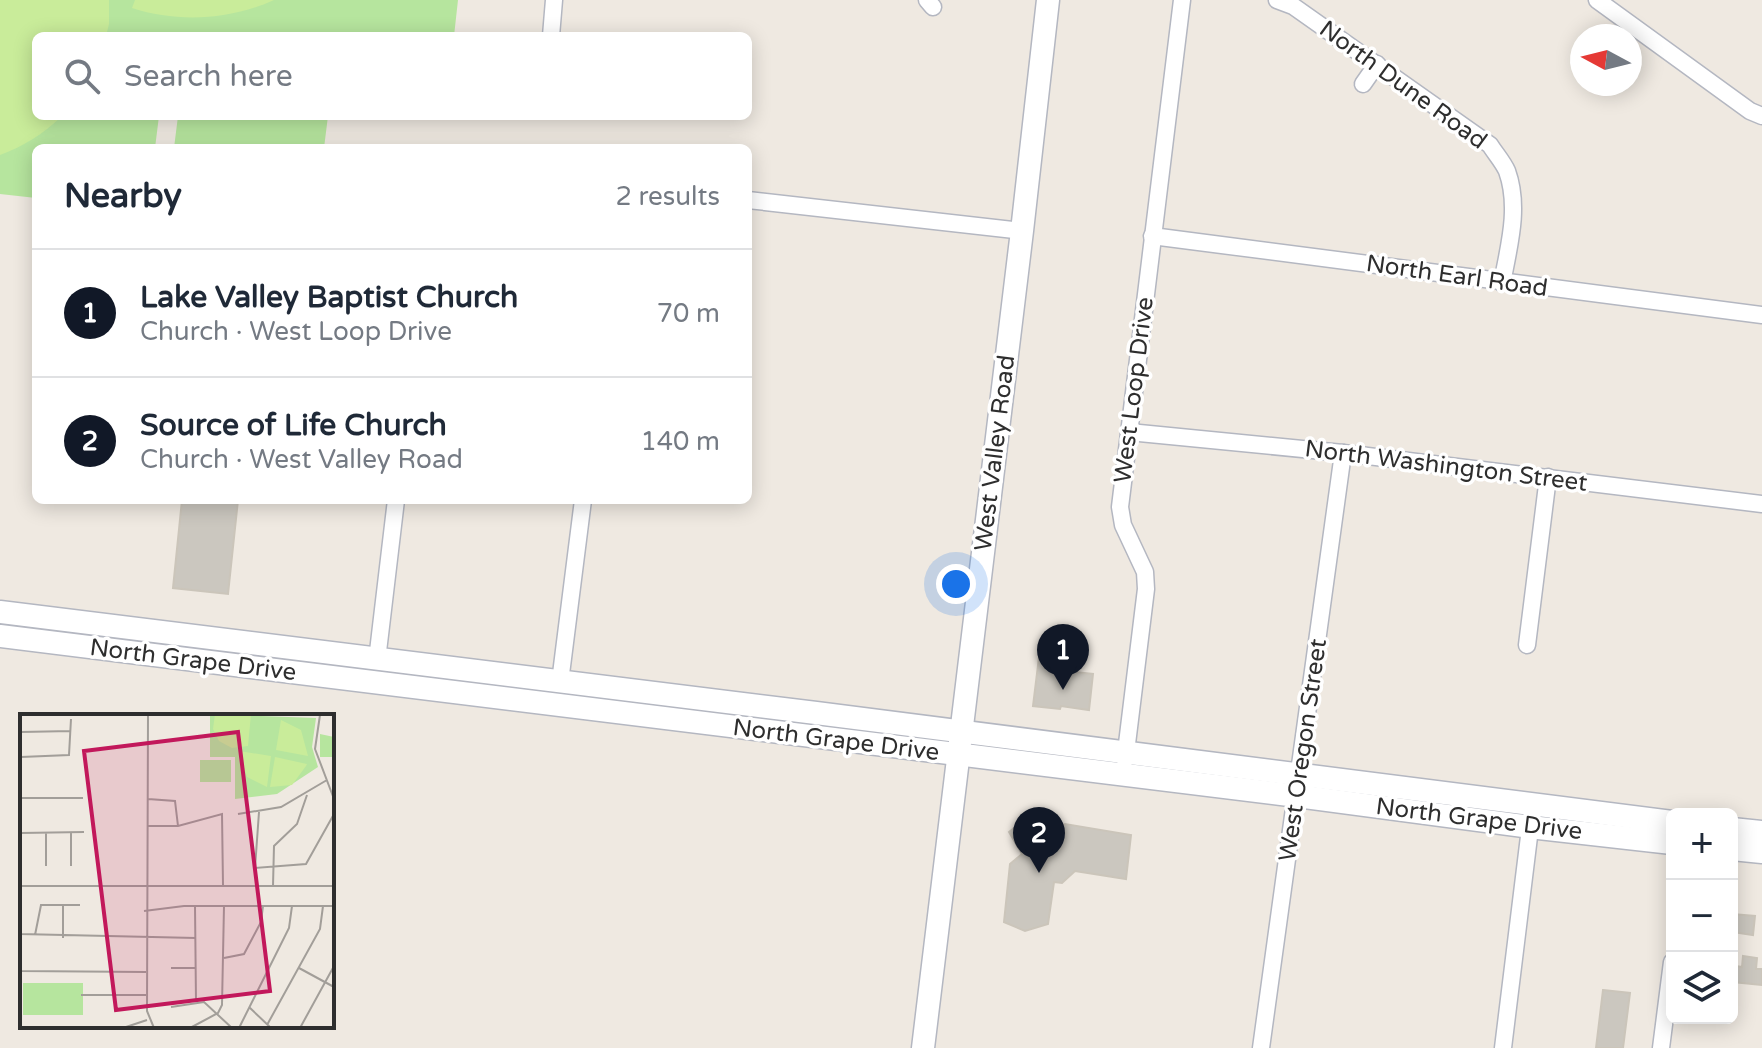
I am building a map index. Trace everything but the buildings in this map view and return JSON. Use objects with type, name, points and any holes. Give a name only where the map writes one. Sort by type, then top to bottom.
[{"type":"main road","name":"West Valley Road","points":[[923,1048],[1048,0]]},
{"type":"main road","name":"North Grape Drive","points":[[0,612],[962,731],[1124,764]]},
{"type":"main road","name":"North Grape Drive","points":[[0,636],[959,755],[1124,764],[1298,785],[1530,827],[1666,842]]},
{"type":"main road","points":[[1298,785],[1533,804],[1666,821]]},
{"type":"main road","points":[[1738,830],[1762,832]]},
{"type":"main road","points":[[1738,850],[1762,852]]},
{"type":"street","points":[[551,32],[554,0]]},
{"type":"street","name":"West Loop Drive","points":[[1124,764],[1146,589],[1145,572],[1123,525],[1120,507],[1182,0]]},
{"type":"street","name":"North Dune Road","points":[[1277,0],[1293,6],[1490,145],[1506,169],[1513,198],[1512,228],[1502,283]]},
{"type":"street","points":[[1597,0],[1750,111],[1762,116]]},
{"type":"street","points":[[1363,84],[1377,64]]},
{"type":"street","points":[[752,200],[1022,231]]},
{"type":"street","name":"North Earl Road","points":[[1152,236],[1762,315]]},
{"type":"street","name":"North Washington Street","points":[[1129,432],[1343,453],[1762,504]]},
{"type":"street","name":"West Oregon Street","points":[[1261,1048],[1343,453]]},
{"type":"street","points":[[1527,645],[1548,477]]},
{"type":"street","points":[[377,660],[396,504]]},
{"type":"street","points":[[560,682],[583,504]]},
{"type":"street","points":[[1503,1048],[1533,804]]},
{"type":"street","points":[[1661,1048],[1666,1009]]},
{"type":"green space","points":[[0,0],[458,0],[454,32],[32,32],[32,120],[158,120],[156,144],[32,144],[32,198],[0,194]]},
{"type":"green space","points":[[0,0],[109,0],[107,32],[32,32],[32,120],[57,120],[33,139],[0,155]]},
{"type":"green space","points":[[135,0],[274,0],[240,12],[186,17],[132,8]]},
{"type":"green space","points":[[178,120],[328,120],[324,144],[174,144]]},
{"type":"place","name":"Lake Valley Baptist Church","points":[[1063,690]]},
{"type":"place","name":"Source of Life Church","points":[[1039,873]]}]
